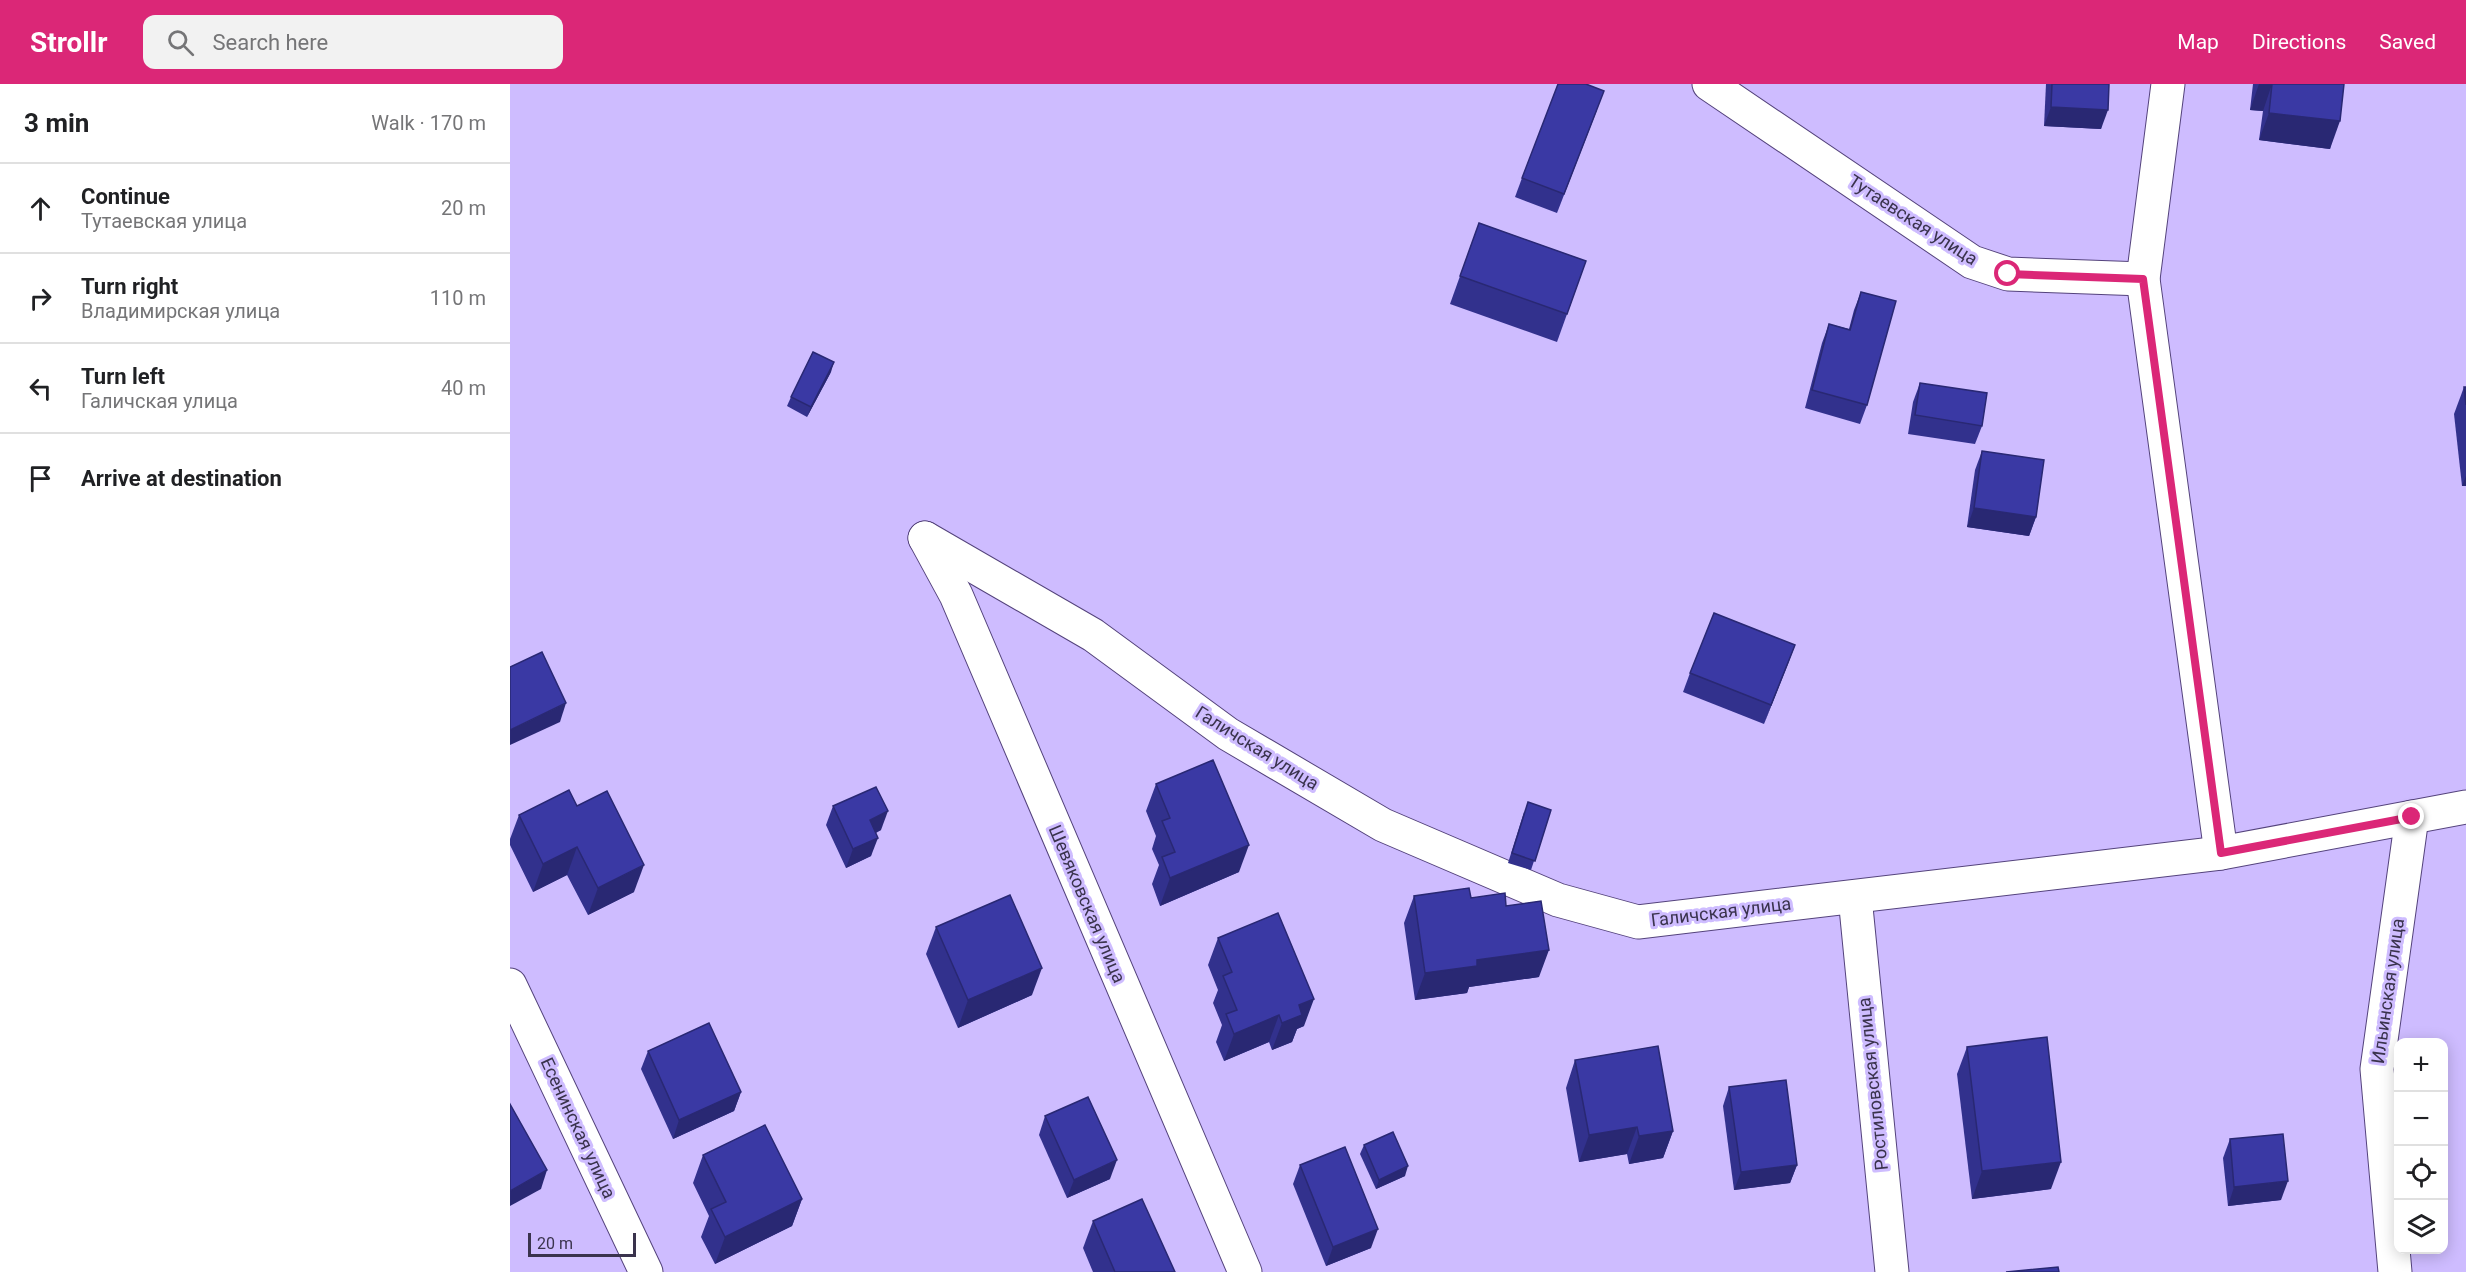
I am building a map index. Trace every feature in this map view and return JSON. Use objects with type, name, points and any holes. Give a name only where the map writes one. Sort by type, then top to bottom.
[{"type":"street","name":"Тутаевская улица","points":[[1709,84],[1972,262],[2008,274],[2143,279]]},
{"type":"street","points":[[2168,84],[2143,279],[2221,853]]},
{"type":"street","name":"Галичская улица","points":[[925,538],[1093,635],[1228,734],[1383,825],[1558,900],[1638,922],[2221,853],[2466,807]]},
{"type":"street","name":"Шевяковская улица","points":[[925,538],[956,595],[1245,1272]]},
{"type":"street","name":"Ильинская улица","points":[[2395,1272],[2377,1069],[2412,817]]},
{"type":"street","name":"Ростиловская улица","points":[[1855,897],[1892,1272]]},
{"type":"street","name":"Есенинская улица","points":[[510,985],[646,1272]]},
{"type":"building","points":[[1558,84],[1586,84],[1604,91],[1564,194],[1522,178]]},
{"type":"building","points":[[2052,84],[2109,84],[2108,110],[2051,107]]},
{"type":"building","points":[[2272,84],[2344,84],[2340,121],[2269,113]]},
{"type":"building","points":[[1479,223],[1586,261],[1567,314],[1460,276]]},
{"type":"building","points":[[1861,292],[1896,301],[1867,405],[1812,390],[1829,324],[1850,330]]},
{"type":"building","points":[[813,352],[834,362],[811,407],[791,397]]},
{"type":"building","points":[[1920,383],[1987,393],[1982,426],[1915,415]]},
{"type":"building","points":[[1982,451],[2044,460],[2036,517],[1974,508]]},
{"type":"building","points":[[1714,613],[1795,645],[1771,705],[1690,673]]},
{"type":"building","points":[[542,652],[566,703],[510,730],[510,667]]},
{"type":"building","points":[[1213,760],[1249,845],[1170,878],[1162,857],[1175,852],[1162,821],[1170,818],[1156,784]]},
{"type":"building","points":[[876,787],[888,811],[870,820],[878,838],[853,849],[833,806]]},
{"type":"building","points":[[569,790],[577,806],[607,791],[644,865],[598,888],[577,847],[543,864],[519,815]]},
{"type":"building","points":[[1528,802],[1551,810],[1535,861],[1512,853]]},
{"type":"building","points":[[1469,888],[1471,898],[1505,893],[1506,906],[1541,901],[1549,950],[1477,960],[1477,966],[1425,973],[1414,896]]},
{"type":"building","points":[[1010,895],[1042,968],[968,1000],[936,927]]},
{"type":"building","points":[[1278,913],[1314,999],[1299,1005],[1302,1015],[1282,1023],[1279,1015],[1234,1034],[1226,1014],[1237,1010],[1223,976],[1232,972],[1218,938]]},
{"type":"building","points":[[709,1023],[741,1092],[679,1120],[648,1051]]},
{"type":"building","points":[[2047,1037],[2061,1162],[1982,1171],[1967,1047]]},
{"type":"building","points":[[1658,1046],[1673,1131],[1639,1136],[1637,1127],[1589,1135],[1575,1060]]},
{"type":"building","points":[[1786,1080],[1797,1165],[1741,1172],[1729,1087]]},
{"type":"building","points":[[1088,1097],[1117,1160],[1074,1180],[1045,1116]]},
{"type":"building","points":[[510,1104],[547,1170],[510,1191]]},
{"type":"building","points":[[765,1125],[802,1199],[725,1237],[711,1209],[726,1202],[703,1155]]},
{"type":"building","points":[[1393,1132],[1408,1166],[1379,1180],[1364,1145]]},
{"type":"building","points":[[2283,1134],[2288,1181],[2234,1187],[2230,1139]]},
{"type":"building","points":[[1345,1147],[1378,1229],[1333,1247],[1300,1165]]},
{"type":"building","points":[[1142,1199],[1175,1272],[1115,1272],[1093,1221]]},
{"type":"building","points":[[2058,1267],[2059,1272],[2006,1272]]},
{"type":"route","points":[[2008,274],[2143,279],[2221,853],[2412,817]]}]
